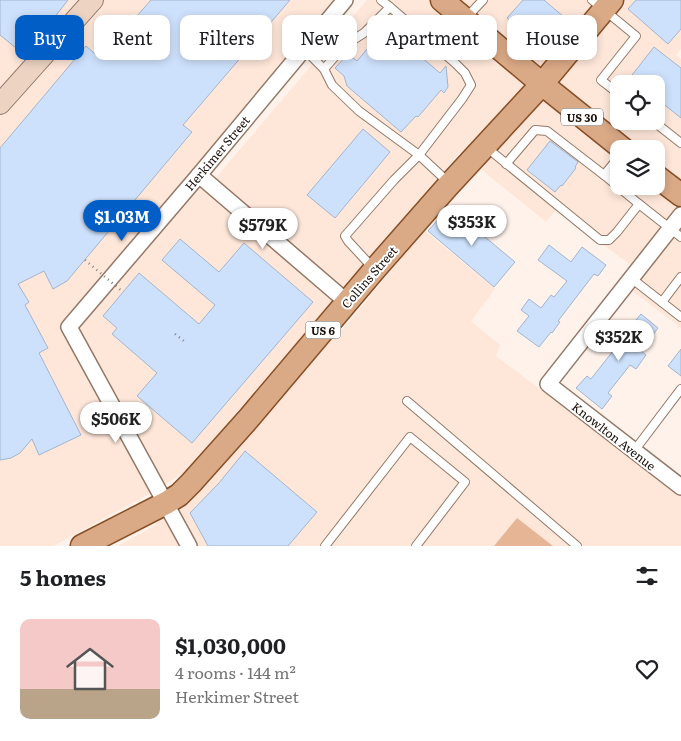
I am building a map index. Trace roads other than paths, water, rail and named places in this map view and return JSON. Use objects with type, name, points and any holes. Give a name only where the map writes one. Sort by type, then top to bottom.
[{"type":"main road","points":[[442,0],[459,15]]},
{"type":"main road","name":"Collins Street","points":[[82,546],[166,503],[179,495],[191,483],[249,418],[375,269],[484,146],[542,84],[603,3]]},
{"type":"main road","points":[[497,47],[542,84]]},
{"type":"main road","name":"US 30","points":[[542,84],[612,140]]},
{"type":"main road","points":[[665,183],[681,195]]},
{"type":"street","points":[[0,104],[93,0]]},
{"type":"street","name":"Herkimer Street","points":[[332,15],[345,0]]},
{"type":"street","name":"Herkimer Street","points":[[166,503],[69,327],[295,60]]},
{"type":"street","points":[[199,175],[346,302]]},
{"type":"street","points":[[631,278],[676,233],[681,215]]},
{"type":"street","name":"Knowlton Avenue","points":[[631,278],[548,384],[681,487]]},
{"type":"street","points":[[166,503],[189,546]]},
{"type":"lane","points":[[375,269],[345,236],[394,180],[419,156],[462,99],[470,85],[465,73],[455,63],[381,0]]},
{"type":"lane","points":[[470,15],[483,0]]},
{"type":"lane","points":[[603,3],[636,36],[601,80],[610,87]]},
{"type":"lane","points":[[324,69],[345,45],[364,33],[390,7]]},
{"type":"lane","points":[[315,60],[324,69],[332,85],[359,111],[419,156],[450,184]]},
{"type":"lane","points":[[506,164],[535,130],[548,132],[676,233]]},
{"type":"lane","points":[[664,130],[681,144]]},
{"type":"lane","points":[[484,146],[600,240],[609,240],[639,204]]},
{"type":"lane","points":[[604,175],[610,167]]},
{"type":"lane","points":[[662,302],[681,277]]},
{"type":"lane","points":[[631,278],[681,317]]},
{"type":"lane","points":[[634,451],[681,389]]},
{"type":"lane","points":[[406,401],[577,546]]},
{"type":"lane","points":[[325,546],[410,437],[465,482],[416,546]]}]
